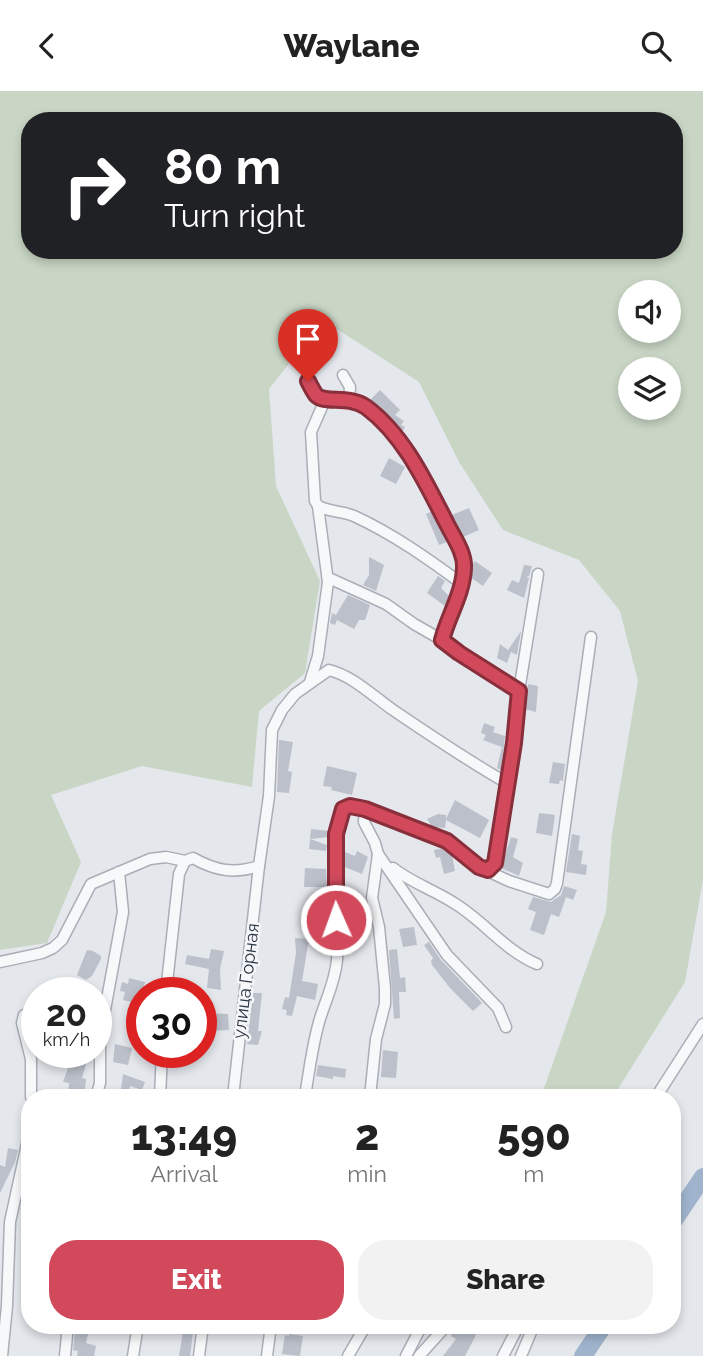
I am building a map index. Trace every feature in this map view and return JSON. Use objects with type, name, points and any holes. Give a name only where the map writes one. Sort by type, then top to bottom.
[{"type":"street","points":[[343,375],[350,387],[349,400]]},
{"type":"street","points":[[308,381],[317,396],[325,400],[349,400],[362,404],[382,421],[429,487],[463,559],[461,583],[442,640]]},
{"type":"street","points":[[310,682],[318,656],[328,582],[318,506],[315,501],[311,432],[325,400]]},
{"type":"street","points":[[318,506],[350,514],[374,525],[426,556],[461,583]]},
{"type":"street","points":[[488,870],[495,863],[498,850],[538,574]]},
{"type":"street","points":[[328,582],[331,579],[351,586],[386,604],[519,691]]},
{"type":"street","points":[[305,1089],[316,1032],[334,981],[337,961],[335,877],[338,825],[343,809],[350,806],[365,809],[447,841],[479,867],[549,894],[555,889],[591,637]]},
{"type":"street","points":[[310,682],[329,670],[338,672],[507,783]]},
{"type":"street","name":"улица Горная","points":[[234,1089],[269,796],[272,730],[287,703],[310,682]]},
{"type":"street","points":[[365,809],[364,822],[378,854],[447,955],[498,1008],[506,1027]]},
{"type":"street","points":[[378,854],[401,875],[456,903],[507,947],[537,964]]},
{"type":"street","points":[[371,1089],[376,1039],[385,1004],[379,927],[372,898],[378,854]]},
{"type":"street","points":[[0,962],[53,948],[62,940],[91,884],[150,859],[166,857],[185,861],[192,858],[220,871],[259,866]]},
{"type":"street","points":[[168,977],[179,874],[185,861]]},
{"type":"street","points":[[98,1089],[100,1037],[123,912],[119,872]]},
{"type":"street","points":[[661,1089],[703,1024]]},
{"type":"street","points":[[31,1068],[31,1089]]},
{"type":"street","points":[[160,1089],[161,1068]]},
{"type":"street","points":[[2,1356],[7,1306],[9,1222],[21,1170]]},
{"type":"street","points":[[65,1356],[67,1334]]},
{"type":"street","points":[[133,1356],[137,1334]]},
{"type":"street","points":[[199,1356],[202,1334]]},
{"type":"street","points":[[267,1356],[270,1334]]},
{"type":"street","points":[[348,1356],[361,1334]]},
{"type":"street","points":[[406,1356],[417,1334]]},
{"type":"street","points":[[419,1356],[439,1334]]},
{"type":"street","points":[[503,1356],[514,1334]]},
{"type":"street","points":[[522,1356],[531,1334]]},
{"type":"green space","points":[[0,91],[703,91],[703,880],[685,982],[618,1089],[544,1089],[606,912],[612,834],[638,681],[620,611],[579,560],[503,530],[459,462],[419,382],[323,320],[269,389],[276,486],[320,581],[305,673],[259,711],[252,787],[142,766],[51,795],[81,862],[47,943],[0,950]]},
{"type":"building","points":[[380,390],[400,410],[395,415],[404,421],[401,425],[405,427],[402,432],[370,400]]},
{"type":"building","points":[[389,458],[405,467],[396,484],[380,476]]},
{"type":"building","points":[[469,508],[479,530],[463,537],[452,515]]},
{"type":"building","points":[[433,511],[447,542],[439,545],[426,514]]},
{"type":"building","points":[[369,557],[384,565],[376,591],[363,585],[369,575]]},
{"type":"building","points":[[475,561],[492,573],[483,586],[470,577]]},
{"type":"building","points":[[524,565],[532,566],[529,576],[526,577],[529,578],[524,598],[507,590],[512,580],[519,583]]},
{"type":"building","points":[[438,576],[445,581],[441,588],[449,596],[445,606],[427,593]]},
{"type":"building","points":[[348,595],[370,605],[365,620],[359,620],[354,629],[337,620],[335,625],[330,623],[332,613],[336,615]]},
{"type":"building","points":[[521,631],[517,655],[511,652],[507,663],[497,658],[500,644],[508,650]]},
{"type":"building","points":[[528,684],[538,686],[536,712],[525,709]]},
{"type":"building","points":[[484,723],[495,727],[493,732],[505,736],[501,770],[497,768],[502,747],[483,740],[486,735],[481,733]]},
{"type":"building","points":[[279,740],[293,742],[288,771],[292,772],[289,793],[277,792]]},
{"type":"building","points":[[553,762],[565,764],[563,781],[560,780],[559,784],[549,783]]},
{"type":"building","points":[[327,766],[357,773],[352,795],[323,786]]},
{"type":"building","points":[[455,800],[489,820],[480,838],[446,820],[445,828],[432,827],[427,819],[438,814],[446,815],[446,819]]},
{"type":"building","points":[[539,813],[555,815],[552,836],[536,833]]},
{"type":"building","points":[[311,829],[329,831],[328,837],[310,839]]},
{"type":"building","points":[[572,834],[580,836],[578,850],[583,851],[581,864],[587,865],[586,875],[566,872]]},
{"type":"building","points":[[511,837],[518,839],[513,857],[523,863],[519,876],[501,868]]},
{"type":"building","points":[[310,839],[327,845],[326,851],[309,849]]},
{"type":"building","points":[[443,848],[452,855],[455,871],[444,874],[440,857],[436,858],[434,850]]},
{"type":"building","points":[[357,851],[368,857],[362,874],[342,866],[345,852],[355,856]]},
{"type":"building","points":[[305,868],[326,869],[327,887],[304,887]]},
{"type":"building","points":[[564,886],[577,890],[573,900],[566,897],[559,917],[551,914],[544,935],[530,930],[536,912],[528,909],[533,897],[551,902],[561,895]]},
{"type":"building","points":[[414,927],[417,945],[403,947],[399,929]]},
{"type":"building","points":[[295,938],[309,939],[302,981],[318,984],[315,1000],[297,996],[292,1016],[286,1015],[287,1010],[282,1009],[285,997],[289,998],[296,953]]},
{"type":"building","points":[[429,942],[441,960],[482,1003],[473,1011],[432,965],[433,958],[424,945]]},
{"type":"building","points":[[211,949],[224,951],[220,969],[221,990],[217,989],[217,977],[208,977],[209,969],[185,964],[187,955],[209,959]]},
{"type":"building","points":[[397,949],[400,978],[405,977],[406,992],[399,992],[400,1018],[394,1019],[389,950]]},
{"type":"building","points":[[87,950],[101,956],[92,976],[77,975]]},
{"type":"building","points":[[122,982],[126,983],[126,1001],[123,1000],[125,992],[120,991]]},
{"type":"building","points":[[253,993],[262,993],[258,1031],[262,1031],[258,1045],[247,1044]]},
{"type":"building","points":[[217,1014],[228,1014],[229,1030],[217,1031]]},
{"type":"building","points":[[115,1044],[126,1047],[126,1065],[113,1062]]},
{"type":"building","points":[[383,1050],[398,1052],[396,1078],[381,1077]]},
{"type":"building","points":[[318,1065],[346,1069],[345,1078],[316,1076]]},
{"type":"building","points":[[68,1068],[85,1068],[82,1078],[86,1079],[85,1089],[69,1089],[69,1083],[63,1082]]},
{"type":"building","points":[[123,1074],[145,1082],[142,1089],[130,1086],[129,1089],[121,1089]]},
{"type":"building","points":[[8,1148],[18,1150],[0,1193],[0,1165],[5,1167]]},
{"type":"building","points":[[75,1334],[88,1334],[86,1343],[96,1346],[94,1356],[77,1356],[78,1351],[73,1350]]},
{"type":"building","points":[[183,1334],[193,1334],[190,1356],[179,1356]]},
{"type":"building","points":[[285,1335],[303,1336],[300,1356],[282,1354]]},
{"type":"building","points":[[476,1335],[465,1356],[443,1356],[456,1339],[451,1336]]},
{"type":"waterway","points":[[681,1210],[703,1177]]},
{"type":"waterway","points":[[583,1356],[598,1334]]},
{"type":"route","points":[[308,381],[317,396],[325,400],[340,398],[362,404],[382,421],[406,452],[429,487],[463,559],[460,589],[442,640],[519,691],[514,743],[495,863],[488,870],[479,867],[447,841],[365,809],[350,806],[343,809],[340,815],[336,834],[336,920]]}]
